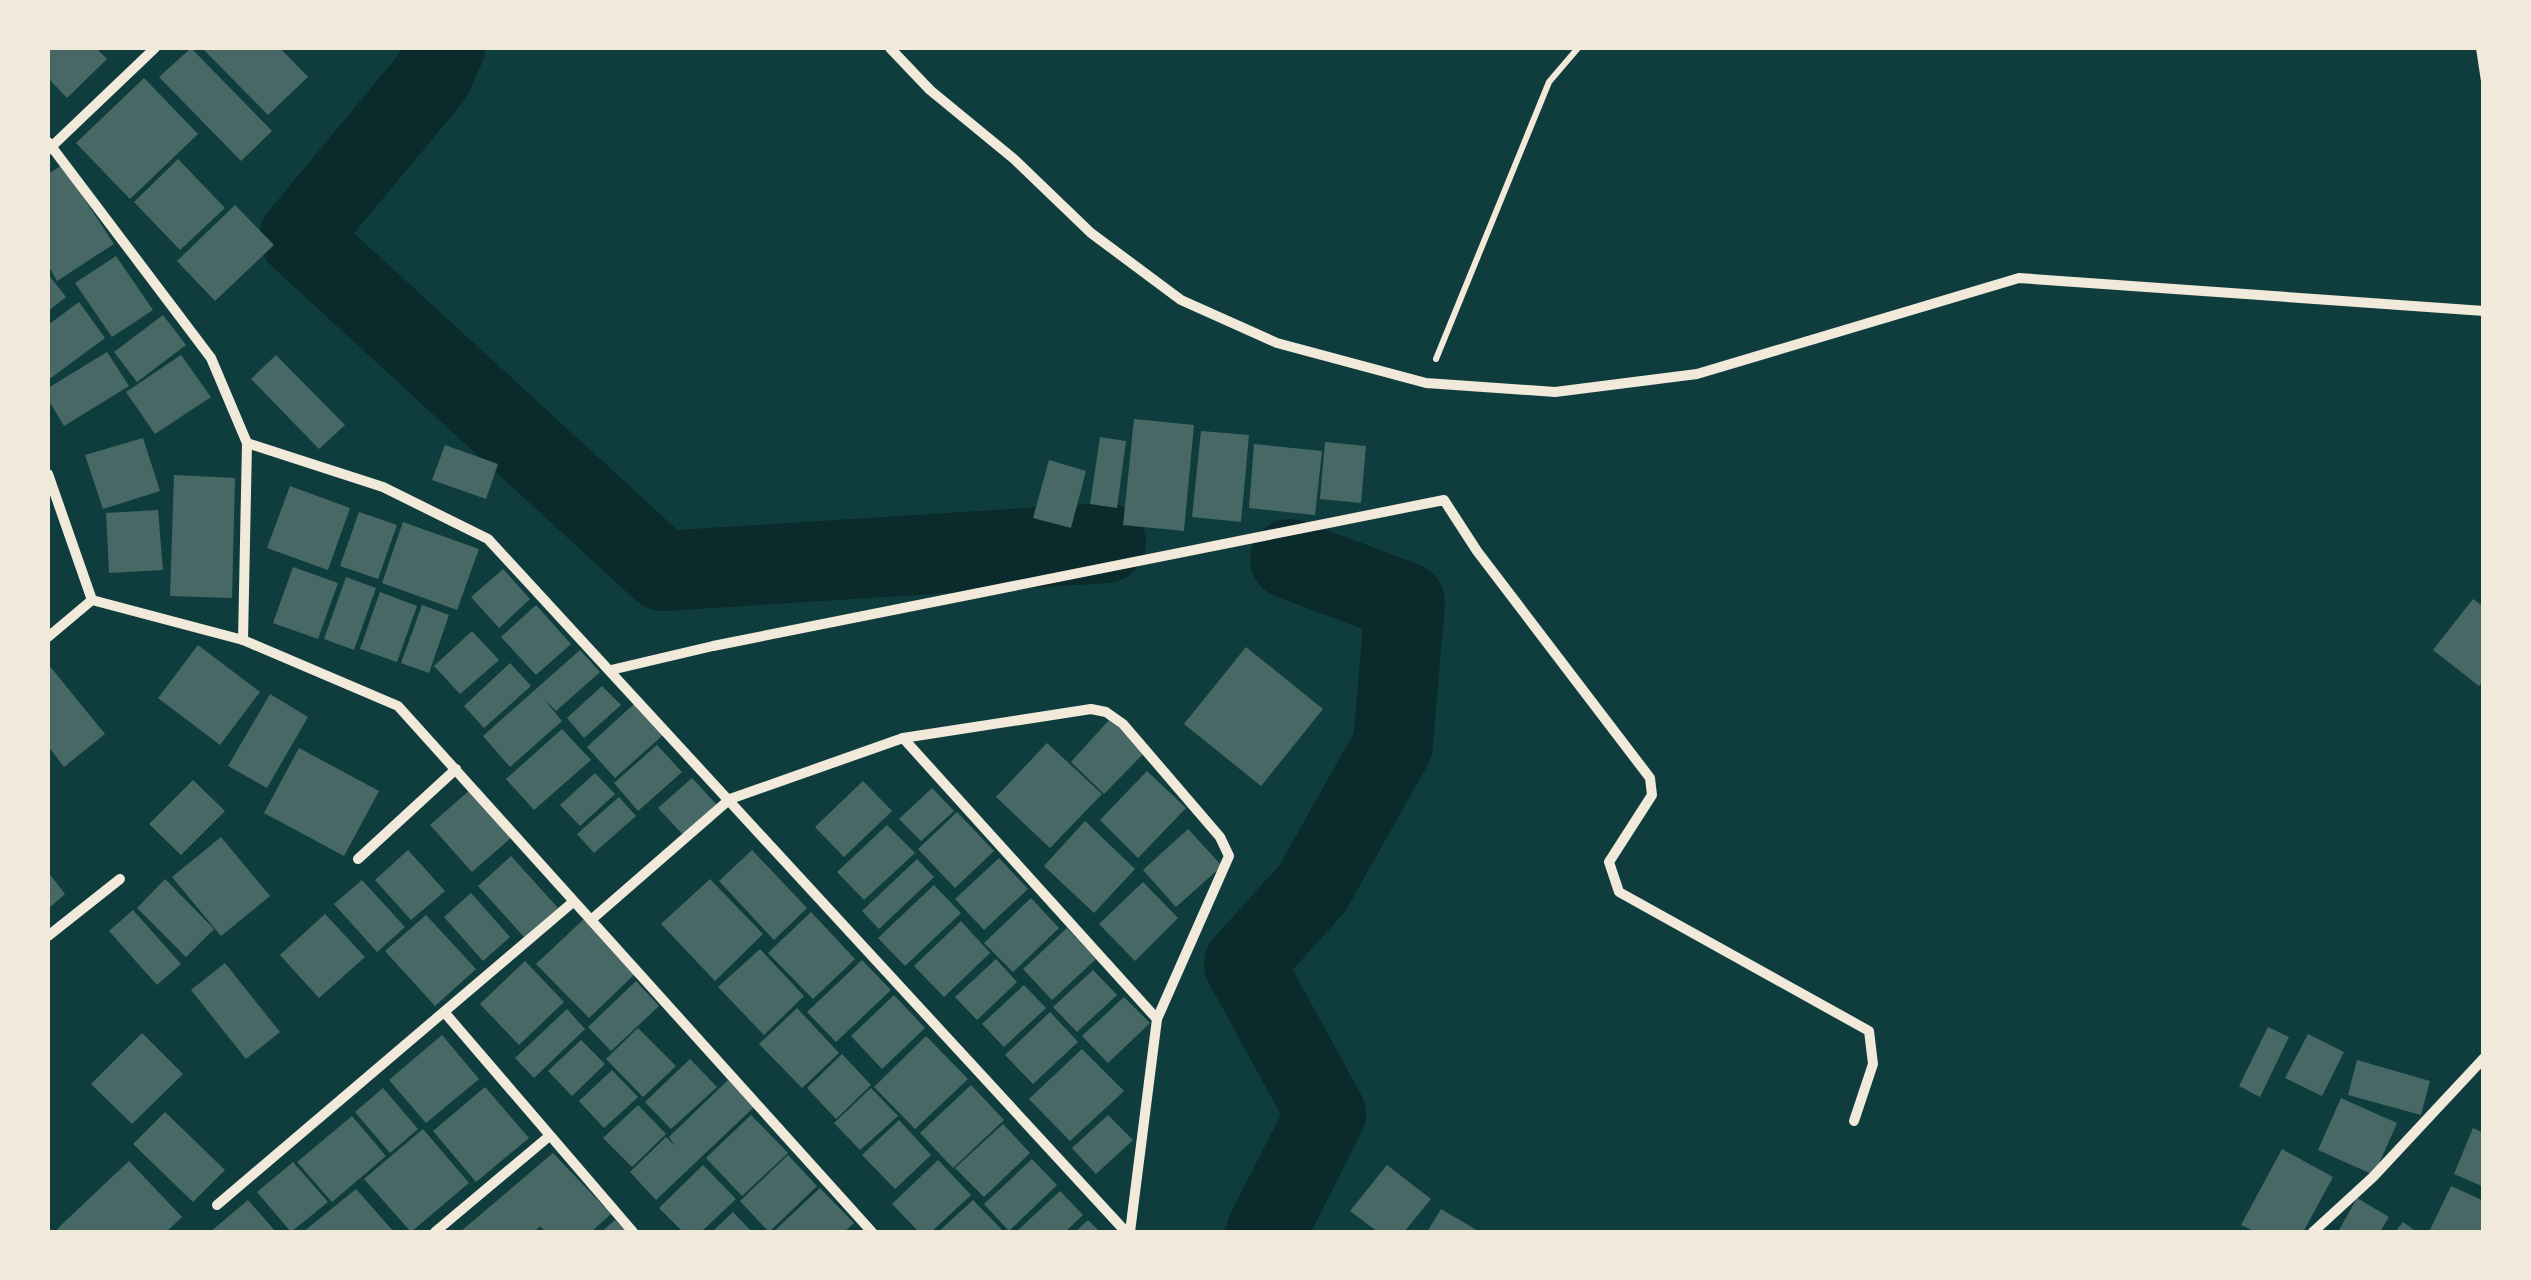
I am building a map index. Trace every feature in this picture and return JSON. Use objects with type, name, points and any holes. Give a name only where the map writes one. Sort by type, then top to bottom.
[{"type":"street","points":[[155,48],[49,147],[211,358],[247,443],[243,640]]},
{"type":"street","points":[[890,48],[930,90],[1014,160],[1090,234],[1181,300],[1277,343],[1426,384],[1555,392],[1697,374],[2019,278],[2484,310]]},
{"type":"street","points":[[247,443],[383,487],[488,539],[1128,1232]]},
{"type":"street","points":[[48,474],[92,600]]},
{"type":"street","points":[[611,670],[713,646],[1413,510],[1444,500],[1650,778],[1652,795],[1609,862],[1619,892],[1869,1031],[1873,1064],[1854,1121]]},
{"type":"street","points":[[92,600],[243,640],[398,706],[872,1232]]},
{"type":"street","points":[[48,638],[92,600]]},
{"type":"street","points":[[591,920],[730,800],[903,738],[1091,709],[1106,712],[1123,724],[1220,838],[1229,856],[1158,1019],[1128,1232]]},
{"type":"street","points":[[903,738],[1158,1019]]},
{"type":"street","points":[[358,858],[456,769]]},
{"type":"street","points":[[48,936],[120,879]]},
{"type":"street","points":[[217,1205],[573,902]]},
{"type":"street","points":[[444,1013],[633,1232]]},
{"type":"street","points":[[2313,1232],[2373,1177],[2484,1058]]},
{"type":"street","points":[[436,1232],[548,1138]]},
{"type":"path","points":[[1426,384],[1549,82],[1578,48]]},
{"type":"path","points":[[2480,48],[2484,82]]},
{"type":"building","points":[[48,48],[96,48],[107,59],[67,98],[48,78]]},
{"type":"building","points":[[191,48],[272,131],[241,161],[159,77]]},
{"type":"building","points":[[202,48],[280,48],[308,77],[268,115]]},
{"type":"building","points":[[144,78],[198,134],[130,199],[76,143]]},
{"type":"building","points":[[178,159],[225,208],[180,250],[134,202]]},
{"type":"building","points":[[62,165],[114,244],[57,281],[48,265],[48,174]]},
{"type":"building","points":[[235,205],[274,245],[215,301],[177,261]]},
{"type":"building","points":[[116,256],[153,310],[112,337],[75,283]]},
{"type":"building","points":[[48,274],[66,297],[48,311]]},
{"type":"building","points":[[79,302],[105,338],[48,380],[48,325]]},
{"type":"building","points":[[163,315],[186,345],[137,382],[114,352]]},
{"type":"building","points":[[107,352],[129,386],[64,426],[48,399],[48,388]]},
{"type":"building","points":[[181,355],[211,397],[155,434],[126,392]]},
{"type":"building","points":[[276,355],[345,425],[319,449],[251,379]]},
{"type":"building","points":[[1134,419],[1194,425],[1184,531],[1123,525]]},
{"type":"building","points":[[1201,431],[1249,435],[1241,522],[1192,517]]},
{"type":"building","points":[[1100,437],[1126,441],[1117,508],[1090,504]]},
{"type":"building","points":[[143,438],[160,491],[103,509],[85,455]]},
{"type":"building","points":[[1325,442],[1366,446],[1361,503],[1320,499]]},
{"type":"building","points":[[1254,444],[1322,451],[1315,515],[1249,508]]},
{"type":"building","points":[[445,445],[498,464],[486,499],[432,480]]},
{"type":"building","points":[[1049,460],[1086,471],[1071,528],[1033,518]]},
{"type":"building","points":[[174,475],[235,478],[232,598],[170,596]]},
{"type":"building","points":[[290,486],[350,508],[328,570],[267,548]]},
{"type":"building","points":[[158,510],[163,570],[109,573],[106,513]]},
{"type":"building","points":[[359,512],[397,525],[378,579],[340,566]]},
{"type":"building","points":[[403,522],[479,549],[457,610],[382,583]]},
{"type":"building","points":[[293,567],[338,583],[318,639],[273,623]]},
{"type":"building","points":[[503,569],[530,599],[499,628],[471,597]]},
{"type":"building","points":[[346,577],[376,588],[354,650],[324,639]]},
{"type":"building","points":[[380,592],[417,606],[397,662],[360,649]]},
{"type":"building","points":[[2473,599],[2484,607],[2484,680],[2479,686],[2433,650]]},
{"type":"building","points":[[422,605],[449,615],[429,673],[401,663]]},
{"type":"building","points":[[536,605],[571,644],[536,675],[501,637]]},
{"type":"building","points":[[472,631],[499,660],[460,694],[434,666]]},
{"type":"building","points":[[198,645],[260,692],[220,745],[158,698]]},
{"type":"building","points":[[1246,647],[1323,709],[1261,786],[1184,724]]},
{"type":"building","points":[[580,650],[600,672],[556,711],[543,698],[562,721],[510,767],[483,736]]},
{"type":"building","points":[[510,663],[531,686],[484,728],[464,706]]},
{"type":"building","points":[[48,664],[105,734],[64,767],[48,746]]},
{"type":"building","points":[[602,686],[621,705],[584,738],[567,718]]},
{"type":"building","points":[[270,694],[308,717],[267,788],[228,766]]},
{"type":"building","points":[[635,703],[663,735],[615,778],[587,747]]},
{"type":"building","points":[[1110,719],[1145,752],[1104,794],[1071,762]]},
{"type":"building","points":[[562,729],[591,760],[534,810],[506,779]]},
{"type":"building","points":[[1047,743],[1102,794],[1050,848],[996,797]]},
{"type":"building","points":[[657,745],[682,772],[638,811],[614,783]]},
{"type":"building","points":[[299,748],[379,791],[344,856],[264,813]]},
{"type":"building","points":[[1147,771],[1186,808],[1138,858],[1100,820]]},
{"type":"building","points":[[595,773],[615,794],[580,826],[560,805]]},
{"type":"building","points":[[692,778],[717,805],[683,835],[658,808]]},
{"type":"building","points":[[193,780],[225,811],[181,855],[149,824]]},
{"type":"building","points":[[863,781],[892,811],[844,857],[815,827]]},
{"type":"building","points":[[932,788],[954,811],[921,841],[899,819]]},
{"type":"building","points":[[471,789],[513,836],[472,872],[430,825]]},
{"type":"building","points":[[619,797],[636,816],[594,853],[577,834]]},
{"type":"building","points":[[957,812],[994,851],[955,888],[918,849]]},
{"type":"building","points":[[1085,821],[1135,869],[1094,913],[1044,866]]},
{"type":"building","points":[[887,825],[915,853],[864,900],[837,872]]},
{"type":"building","points":[[1188,829],[1222,866],[1176,907],[1143,870]]},
{"type":"building","points":[[221,837],[270,896],[221,936],[172,877]]},
{"type":"building","points":[[408,850],[445,891],[411,920],[375,880]]},
{"type":"building","points":[[752,850],[807,908],[774,940],[719,881]]},
{"type":"building","points":[[511,856],[558,908],[524,937],[478,886]]},
{"type":"building","points":[[999,858],[1028,889],[984,930],[955,899]]},
{"type":"building","points":[[917,859],[934,877],[879,929],[862,911]]},
{"type":"building","points":[[48,872],[65,894],[48,909]]},
{"type":"building","points":[[165,879],[214,929],[186,957],[137,908]]},
{"type":"building","points":[[710,879],[763,934],[715,981],[661,924]]},
{"type":"building","points":[[362,880],[405,927],[377,952],[334,904]]},
{"type":"building","points":[[1143,882],[1178,918],[1135,961],[1099,924]]},
{"type":"building","points":[[934,885],[961,913],[905,966],[878,938]]},
{"type":"building","points":[[471,893],[510,937],[483,961],[444,917]]},
{"type":"building","points":[[1031,898],[1059,928],[1013,972],[984,943]]},
{"type":"building","points":[[133,910],[181,964],[157,985],[109,931]]},
{"type":"building","points":[[811,912],[855,959],[813,999],[768,953]]},
{"type":"building","points":[[325,914],[365,957],[319,998],[280,955]]},
{"type":"building","points":[[426,915],[476,969],[435,1006],[385,951]]},
{"type":"building","points":[[584,919],[636,973],[589,1018],[536,964]]},
{"type":"building","points":[[961,921],[990,953],[944,997],[914,966]]},
{"type":"building","points":[[1067,928],[1096,959],[1052,1000],[1023,969]]},
{"type":"building","points":[[760,949],[804,996],[764,1035],[718,987]]},
{"type":"building","points":[[996,959],[1017,982],[977,1020],[955,997]]},
{"type":"building","points":[[862,960],[891,990],[836,1042],[807,1012]]},
{"type":"building","points":[[525,961],[564,1002],[519,1045],[480,1004]]},
{"type":"building","points":[[225,963],[280,1032],[246,1059],[191,990]]},
{"type":"building","points":[[1093,970],[1117,995],[1077,1032],[1053,1007]]},
{"type":"building","points":[[636,981],[659,1006],[611,1051],[588,1027]]},
{"type":"building","points":[[1024,985],[1046,1008],[1004,1047],[982,1024]]},
{"type":"building","points":[[894,995],[925,1028],[882,1069],[851,1036]]},
{"type":"building","points":[[1124,997],[1150,1023],[1108,1063],[1082,1036]]},
{"type":"building","points":[[797,1008],[839,1053],[802,1088],[759,1044]]},
{"type":"building","points":[[567,1009],[585,1029],[534,1078],[515,1058]]},
{"type":"building","points":[[1050,1012],[1078,1042],[1033,1084],[1005,1055]]},
{"type":"building","points":[[2268,1027],[2289,1037],[2260,1097],[2239,1086]]},
{"type":"building","points":[[638,1028],[676,1066],[643,1097],[606,1059]]},
{"type":"building","points":[[142,1033],[183,1074],[132,1124],[91,1084]]},
{"type":"building","points":[[2308,1034],[2344,1052],[2322,1096],[2285,1078]]},
{"type":"building","points":[[442,1035],[479,1079],[426,1123],[389,1080]]},
{"type":"building","points":[[926,1036],[968,1079],[915,1129],[874,1087]]},
{"type":"building","points":[[581,1040],[605,1064],[572,1096],[548,1071]]},
{"type":"building","points":[[1082,1049],[1124,1091],[1070,1141],[1029,1099]]},
{"type":"building","points":[[842,1054],[871,1085],[836,1119],[807,1088]]},
{"type":"building","points":[[690,1059],[717,1087],[671,1129],[645,1102]]},
{"type":"building","points":[[2357,1060],[2430,1081],[2421,1115],[2348,1095]]},
{"type":"building","points":[[612,1070],[638,1097],[604,1128],[579,1101]]},
{"type":"building","points":[[728,1080],[754,1107],[656,1200],[630,1172],[666,1137],[675,1146],[669,1137]]},
{"type":"building","points":[[971,1085],[1004,1120],[953,1168],[920,1133]]},
{"type":"building","points":[[485,1087],[529,1138],[476,1182],[433,1131]]},
{"type":"building","points":[[383,1088],[418,1129],[390,1153],[355,1112]]},
{"type":"building","points":[[871,1088],[898,1116],[860,1150],[834,1123]]},
{"type":"building","points":[[2341,1098],[2397,1123],[2374,1175],[2318,1150]]},
{"type":"building","points":[[638,1105],[666,1134],[632,1167],[603,1138]]},
{"type":"building","points":[[165,1112],[225,1170],[193,1202],[133,1144]]},
{"type":"building","points":[[751,1115],[788,1153],[742,1196],[706,1158]]},
{"type":"building","points":[[1108,1115],[1133,1140],[1096,1174],[1072,1148]]},
{"type":"building","points":[[352,1116],[386,1156],[332,1202],[297,1162]]},
{"type":"building","points":[[899,1120],[931,1155],[895,1189],[862,1155]]},
{"type":"building","points":[[1003,1124],[1030,1153],[984,1197],[955,1168]]},
{"type":"building","points":[[2473,1128],[2484,1133],[2484,1187],[2454,1174]]},
{"type":"building","points":[[423,1129],[469,1183],[411,1232],[364,1179]]},
{"type":"building","points":[[2282,1149],[2333,1177],[2303,1232],[2256,1232],[2241,1225]]},
{"type":"building","points":[[553,1153],[611,1214],[591,1232],[546,1232],[540,1226],[534,1232],[460,1232]]},
{"type":"building","points":[[788,1155],[817,1186],[769,1232],[740,1201]]},
{"type":"building","points":[[1032,1159],[1057,1185],[1009,1231],[984,1204]]},
{"type":"building","points":[[938,1160],[971,1195],[931,1232],[919,1232],[892,1204]]},
{"type":"building","points":[[129,1161],[182,1217],[166,1232],[57,1229]]},
{"type":"building","points":[[293,1162],[328,1202],[291,1232],[257,1192]]},
{"type":"building","points":[[703,1165],[736,1199],[701,1232],[683,1232],[659,1208]]},
{"type":"building","points":[[1387,1165],[1431,1199],[1404,1232],[1378,1232],[1350,1211]]},
{"type":"building","points":[[2451,1186],[2484,1201],[2484,1232],[2429,1232]]},
{"type":"building","points":[[820,1188],[854,1223],[844,1232],[773,1232]]},
{"type":"building","points":[[356,1189],[394,1232],[303,1232]]},
{"type":"building","points":[[1060,1191],[1083,1215],[1065,1232],[1016,1232]]},
{"type":"building","points":[[2357,1198],[2389,1217],[2380,1232],[2338,1232]]},
{"type":"building","points":[[248,1200],[276,1232],[210,1232]]},
{"type":"building","points":[[973,1200],[1004,1232],[938,1232]]},
{"type":"building","points":[[1441,1209],[1480,1232],[1427,1232]]},
{"type":"building","points":[[733,1212],[752,1232],[712,1232]]},
{"type":"building","points":[[615,1220],[627,1232],[601,1232]]},
{"type":"building","points":[[1088,1220],[1100,1232],[1075,1232]]},
{"type":"building","points":[[2403,1222],[2417,1232],[2395,1232]]},
{"type":"waterway","points":[[445,48],[432,77],[299,237],[663,571],[1106,543]]},
{"type":"waterway","points":[[1266,1232],[1326,1114],[1244,964],[1312,889],[1393,745],[1405,602],[1290,559]]}]
